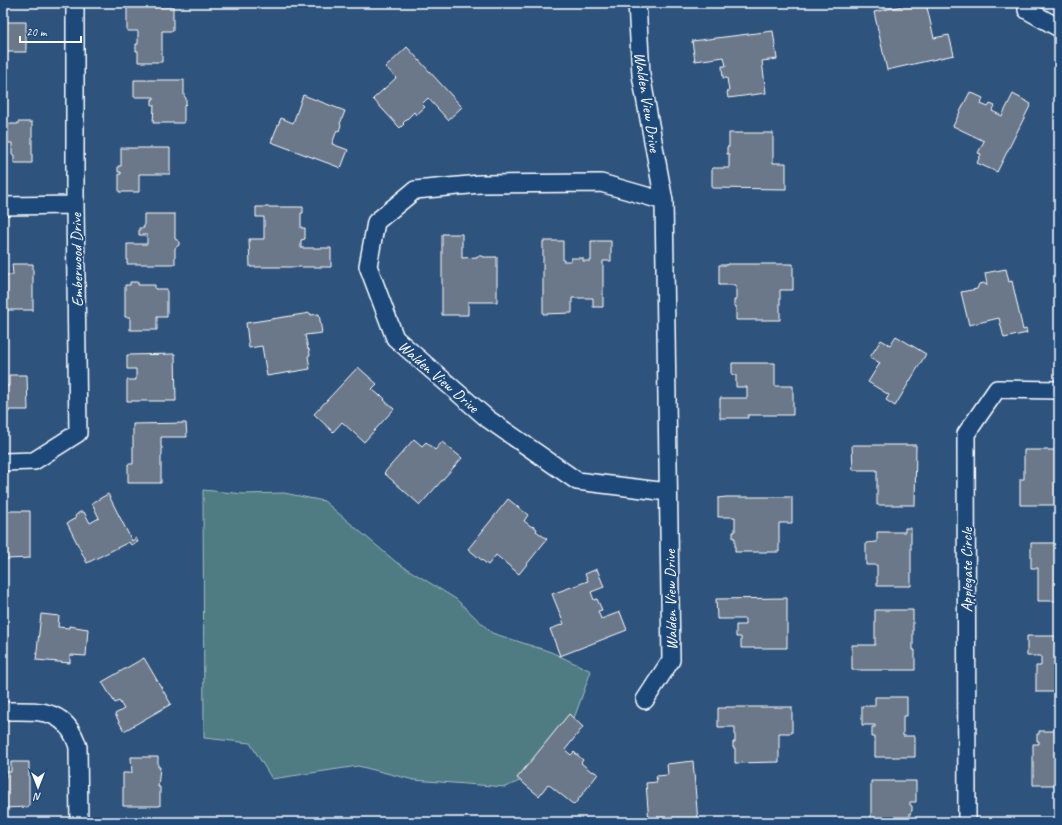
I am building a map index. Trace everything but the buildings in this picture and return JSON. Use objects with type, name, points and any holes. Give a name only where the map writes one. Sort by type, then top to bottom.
[{"type":"street","name":"Emberwood Drive","points":[[3,462],[34,461],[78,433],[75,205],[75,3]]},
{"type":"street","name":"Walden View Drive","points":[[637,3],[641,75],[664,201],[671,660],[645,700]]},
{"type":"street","points":[[1027,3],[1027,10],[1059,28]]},
{"type":"street","name":"Walden View Drive","points":[[664,201],[601,183],[480,184],[415,190],[376,222],[368,266],[395,338],[488,419],[577,481],[668,492]]},
{"type":"street","points":[[3,206],[75,205]]},
{"type":"street","name":"Applegate Circle","points":[[967,822],[966,434],[997,389],[1059,390]]},
{"type":"street","points":[[3,711],[45,713],[63,720],[69,728],[75,737],[78,747],[79,822]]},
{"type":"green space","points":[[203,490],[244,494],[284,493],[324,501],[396,562],[456,599],[492,633],[551,652],[591,671],[576,713],[552,768],[505,787],[414,780],[358,766],[272,779],[250,743],[204,738]]}]
